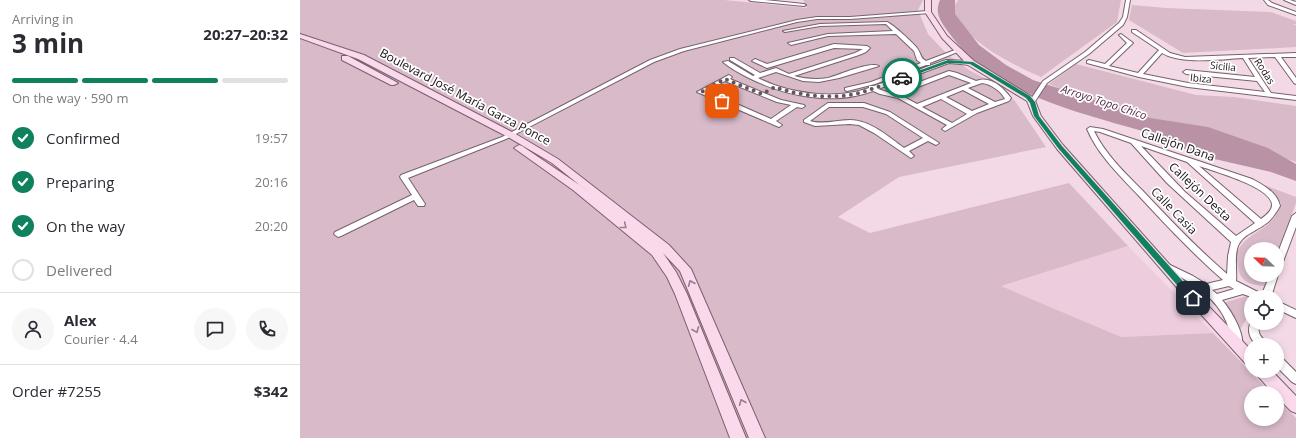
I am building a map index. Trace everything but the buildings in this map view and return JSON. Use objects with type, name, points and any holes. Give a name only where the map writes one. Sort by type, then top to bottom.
[{"type":"street","points":[[751,0],[793,2],[804,6]]},
{"type":"street","points":[[928,0],[928,12],[944,37],[957,51],[971,63],[1034,99]]},
{"type":"street","points":[[1128,0],[1125,16],[1121,24],[1087,53],[1045,82],[1034,99],[1037,116],[1060,147],[1164,266],[1244,352]]},
{"type":"street","points":[[1266,0],[1270,4],[1296,14]]},
{"type":"street","points":[[1286,0],[1296,4]]},
{"type":"street","points":[[421,204],[404,177],[508,137],[652,61],[682,50],[756,30],[813,18],[856,18],[928,12]]},
{"type":"street","points":[[785,31],[820,25],[885,22],[898,32],[918,53],[932,60],[934,66]]},
{"type":"street","points":[[779,28],[790,34]]},
{"type":"street","name":"Ibiza","points":[[1134,31],[1162,50],[1176,57],[1196,60],[1296,55]]},
{"type":"street","points":[[791,43],[828,35],[898,32]]},
{"type":"street","name":"Boulevard José María Garza Ponce","points":[[300,36],[331,49],[384,79],[508,137],[555,162],[665,248],[676,258],[685,270],[757,438]]},
{"type":"street","points":[[1106,66],[1129,44],[1129,41],[1123,36],[1141,36]]},
{"type":"street","points":[[795,38],[800,40]]},
{"type":"street","name":"Boulevard José María Garza Ponce","points":[[300,40],[331,49]]},
{"type":"street","points":[[759,78],[770,68],[828,48],[836,46],[866,45],[864,51],[857,54],[790,75]]},
{"type":"street","points":[[1139,75],[1162,50]]},
{"type":"street","points":[[726,62],[736,69],[773,85],[799,94],[860,93],[924,63],[957,51]]},
{"type":"street","points":[[918,53],[918,57],[924,63],[934,66]]},
{"type":"street","points":[[1277,56],[1296,82]]},
{"type":"street","name":"Rodas","points":[[1246,57],[1269,94]]},
{"type":"street","points":[[732,59],[759,78]]},
{"type":"street","points":[[1178,83],[1196,60]]},
{"type":"street","points":[[755,61],[780,72],[807,81],[828,80],[869,66],[876,66]]},
{"type":"street","points":[[834,93],[866,85],[879,86],[948,61],[971,63]]},
{"type":"street","name":"Ibiza","points":[[1089,62],[1178,83],[1296,98]]},
{"type":"street","points":[[736,69],[743,66]]},
{"type":"street","points":[[759,78],[780,72]]},
{"type":"street","name":"Sicilia","points":[[1186,72],[1259,79]]},
{"type":"street","points":[[895,95],[949,73],[955,74],[975,83]]},
{"type":"street","points":[[732,76],[701,91],[779,125]]},
{"type":"street","points":[[725,79],[779,101],[799,106],[771,122]]},
{"type":"street","points":[[918,106],[981,81],[987,81],[998,87],[1008,99],[972,114],[945,129]]},
{"type":"street","points":[[759,93],[773,85]]},
{"type":"street","points":[[873,86],[918,106],[951,125]]},
{"type":"street","points":[[879,86],[895,95]]},
{"type":"street","points":[[963,88],[995,105]]},
{"type":"street","points":[[826,93],[828,105]]},
{"type":"street","points":[[834,93],[837,104]]},
{"type":"street","points":[[941,97],[972,114]]},
{"type":"street","points":[[911,156],[859,123],[849,122],[812,124],[807,122],[807,119],[828,105],[864,105],[880,109],[936,143]]},
{"type":"street","name":"Callejón Dana","points":[[1094,128],[1255,184],[1276,202],[1274,210],[1261,224]]},
{"type":"street","name":"Calle Casia","points":[[1094,128],[1090,129],[1090,132],[1121,172],[1179,233],[1231,282],[1244,290]]},
{"type":"street","name":"Boulevard José María Garza Ponce","points":[[508,137],[577,188],[656,252],[666,264],[681,294],[738,438]]},
{"type":"street","points":[[904,151],[928,138]]},
{"type":"street","name":"Callejón Desta","points":[[1134,141],[1152,163],[1184,195],[1236,241]]},
{"type":"street","name":"Callejón Desta","points":[[1188,160],[1261,224]]},
{"type":"street","points":[[338,234],[416,196]]},
{"type":"street","points":[[1284,248],[1296,216]]},
{"type":"street","points":[[1204,288],[1231,282],[1233,252],[1236,241],[1261,224]]},
{"type":"street","points":[[1164,266],[1182,273],[1204,288],[1215,298],[1233,325],[1237,345]]},
{"type":"street","points":[[1215,298],[1244,290]]},
{"type":"street","points":[[1284,308],[1296,314]]},
{"type":"street","points":[[1284,367],[1296,379]]},
{"type":"street","points":[[1269,378],[1296,406]]},
{"type":"shaded area","points":[[300,0],[724,0],[807,8],[803,0],[923,0],[918,10],[928,34],[947,54],[969,70],[995,84],[1015,101],[1046,147],[899,177],[838,217],[870,233],[1069,183],[1128,246],[1001,286],[1121,337],[1213,333],[1244,365],[1244,378],[1256,378],[1264,386],[1244,386],[1244,426],[1284,426],[1284,406],[1296,418],[1296,438],[300,438]]},
{"type":"shaded area","points":[[940,0],[955,0],[955,14],[979,45],[1006,65],[1033,80],[1150,118],[1208,127],[1268,148],[1296,164],[1296,181],[1271,172],[1193,154],[1173,142],[1159,136],[1073,111],[1017,88],[991,73],[968,55],[941,21],[938,13],[938,5]]},
{"type":"shaded area","points":[[958,0],[1121,0],[1117,22],[1041,77],[991,51],[969,33],[952,11]]},
{"type":"shaded area","points":[[1132,5],[1166,8],[1271,12],[1296,21],[1296,24],[1292,24],[1296,25],[1296,47],[1183,53],[1129,20]]},
{"type":"shaded area","points":[[1076,64],[1196,95],[1234,97],[1296,106],[1296,162],[1244,144],[1225,144],[1083,99],[1049,84]]},
{"type":"shaded area","points":[[1261,184],[1296,197],[1296,203],[1282,242],[1244,242],[1273,219],[1281,203]]},
{"type":"shaded area","points":[[1244,242],[1244,280],[1240,274],[1237,262],[1240,247]]},
{"type":"shaded area","points":[[1128,246],[1213,333],[1121,337],[1000,286]]},
{"type":"shaded area","points":[[1247,282],[1267,282],[1266,286]]},
{"type":"shaded area","points":[[1244,297],[1244,323],[1239,332],[1223,303]]},
{"type":"way so far","points":[[722,101],[702,91],[725,79],[762,94],[775,87],[793,93],[810,96],[826,96],[860,93],[902,78]]},
{"type":"route","points":[[902,78],[948,61],[971,63],[1028,97],[1032,102],[1037,116],[1060,147],[1193,298]]},
{"type":"water label","name":"Arroyo Topo Chico","points":[[1104,102]]}]
